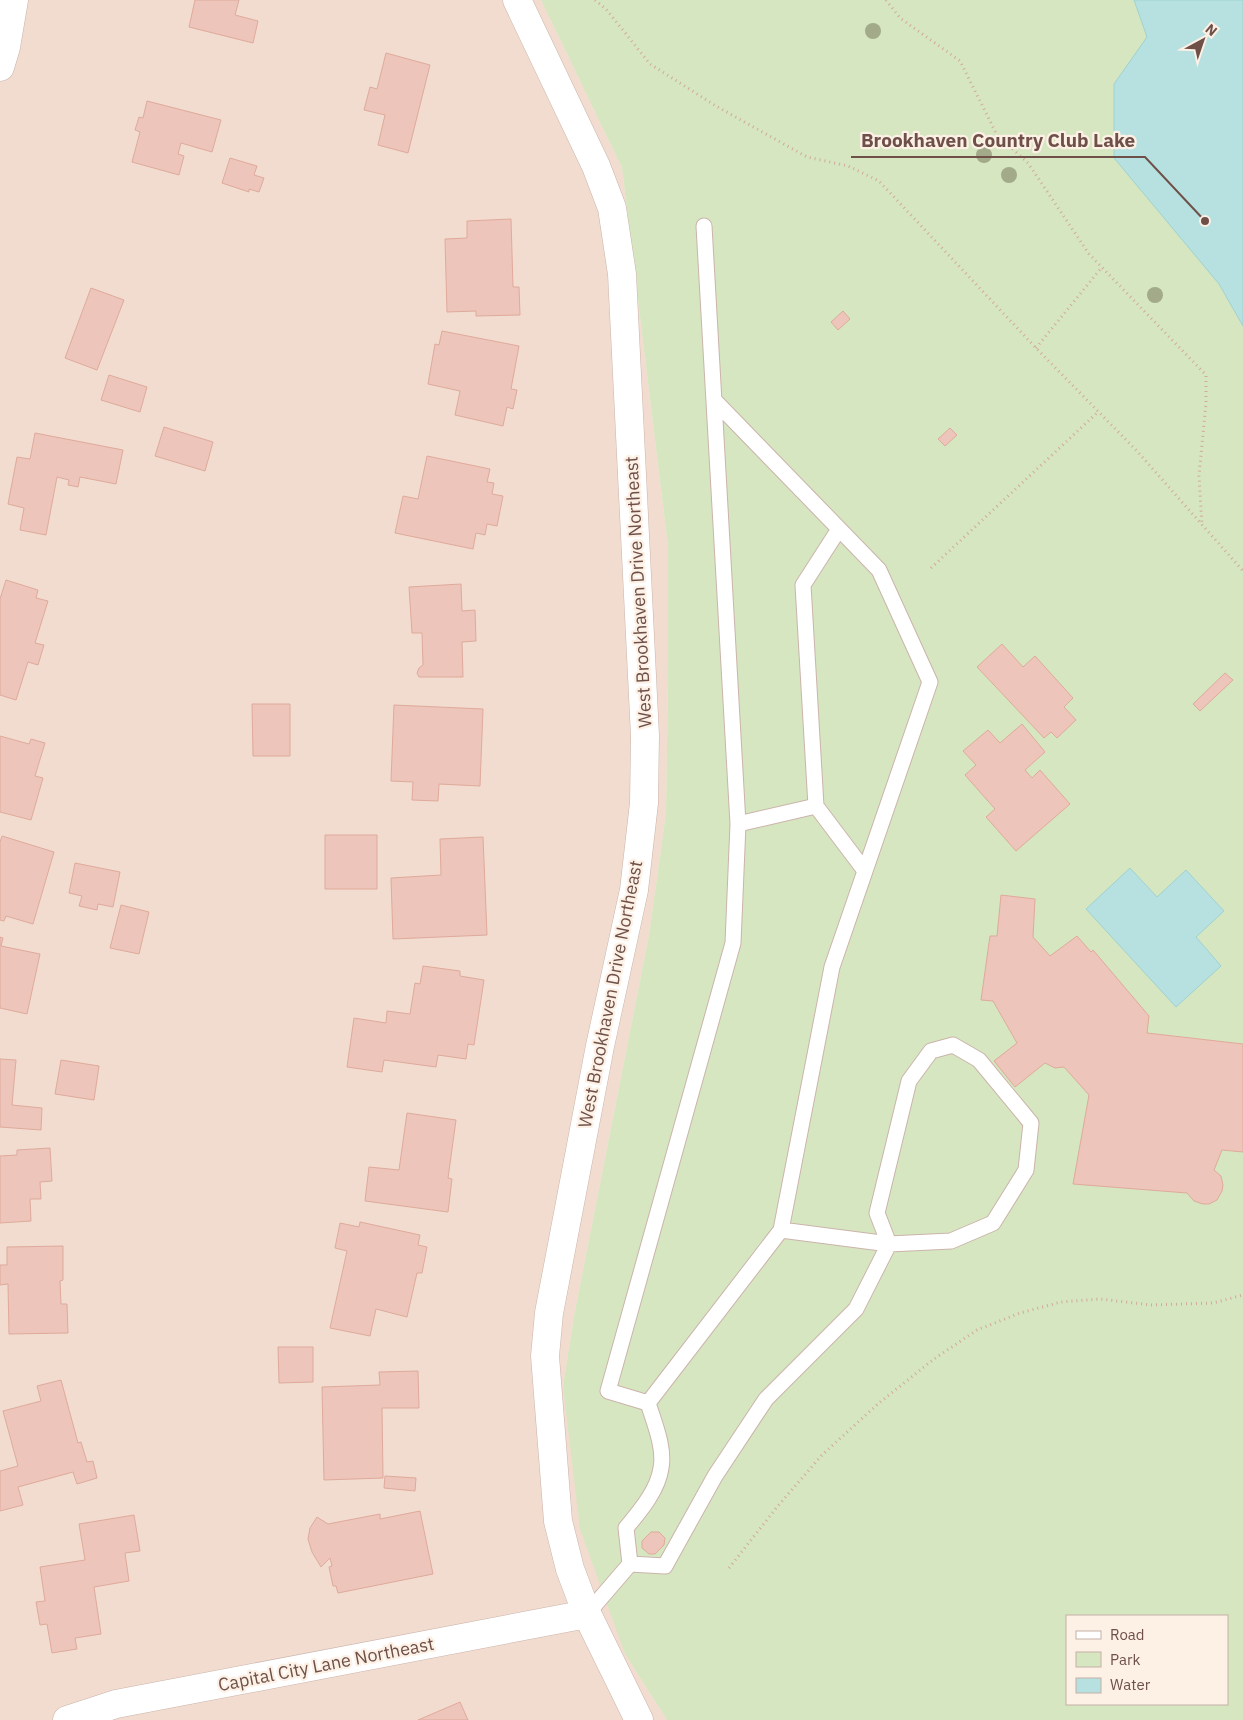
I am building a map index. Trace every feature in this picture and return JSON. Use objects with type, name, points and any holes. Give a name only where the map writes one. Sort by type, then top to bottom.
[{"type":"street","points":[[0,67],[6,48],[14,0]]},
{"type":"street","name":"West Brookhaven Drive Northeast","points":[[517,0],[596,166],[612,208],[622,274],[645,736],[644,803],[634,890],[600,1046],[549,1313],[545,1356],[558,1521],[570,1569],[587,1614],[639,1720]]},
{"type":"street","name":"Capital City Lane Northeast","points":[[67,1720],[116,1704],[587,1614]]},
{"type":"lane","points":[[648,1403],[608,1391],[734,943],[738,824],[704,226]]},
{"type":"lane","points":[[648,1403],[781,1230],[832,967],[930,682],[879,570],[714,400]]},
{"type":"lane","points":[[839,530],[803,585],[816,806],[865,871]]},
{"type":"lane","points":[[738,824],[816,806]]},
{"type":"lane","points":[[630,1564],[665,1566],[715,1476],[766,1399],[856,1309],[889,1244],[877,1213],[909,1081],[931,1051],[953,1045],[979,1060],[1030,1123],[1026,1170],[993,1224],[951,1241],[889,1244],[781,1230]]},
{"type":"lane","points":[[587,1614],[630,1564],[626,1528],[650,1498],[662,1468],[660,1439],[648,1403]]},
{"type":"path","points":[[595,0],[606,9],[650,64],[716,106],[807,157],[848,166],[879,181],[1036,348],[1137,451],[1243,571]]},
{"type":"path","points":[[886,0],[900,18],[960,61],[997,135],[1028,163],[1089,254],[1206,375],[1206,404],[1199,476],[1202,525]]},
{"type":"path","points":[[1036,348],[1102,267]]},
{"type":"path","points":[[931,568],[1098,412]]},
{"type":"path","points":[[729,1568],[777,1507],[822,1455],[879,1403],[934,1359],[977,1330],[1020,1313],[1060,1302],[1100,1299],[1151,1305],[1213,1303],[1243,1295]]},
{"type":"shaded area","points":[[0,0],[541,0],[622,168],[668,547],[666,813],[649,935],[574,1316],[563,1386],[625,1654],[667,1720],[0,1720]]},
{"type":"green space","points":[[541,0],[1243,0],[1243,1720],[667,1720],[625,1654],[580,1529],[563,1386],[574,1316],[649,935],[666,813],[668,547],[622,168]]},
{"type":"water","points":[[1134,0],[1243,0],[1243,326],[1219,284],[1114,158],[1114,84],[1147,37]]},
{"type":"water","points":[[1130,868],[1157,897],[1186,870],[1224,911],[1196,937],[1221,966],[1176,1007],[1086,909]]},
{"type":"building","points":[[195,0],[239,0],[235,15],[258,21],[253,43],[189,27]]},
{"type":"building","points":[[386,53],[430,65],[408,153],[378,145],[385,115],[364,110],[370,87],[377,89]]},
{"type":"building","points":[[147,101],[221,120],[212,152],[181,143],[178,154],[184,156],[179,175],[132,162],[140,132],[135,130],[139,117],[143,118]]},
{"type":"building","points":[[230,158],[257,166],[254,175],[264,178],[259,192],[249,189],[249,192],[222,183]]},
{"type":"building","points":[[511,219],[513,287],[519,287],[520,315],[476,316],[476,311],[447,312],[445,239],[467,238],[467,221]]},
{"type":"building","points":[[91,288],[124,300],[97,370],[65,358]]},
{"type":"building","points":[[843,311],[850,319],[838,330],[831,322]]},
{"type":"building","points":[[442,331],[519,346],[511,389],[517,390],[513,409],[507,407],[503,426],[455,415],[460,391],[428,384],[435,344],[439,345]]},
{"type":"building","points":[[109,375],[147,387],[140,412],[101,400]]},
{"type":"building","points":[[164,427],[213,442],[205,471],[155,456]]},
{"type":"building","points":[[950,428],[957,435],[945,446],[938,439]]},
{"type":"building","points":[[35,433],[123,450],[116,484],[80,477],[78,487],[68,485],[69,480],[57,477],[46,535],[20,530],[24,508],[8,504],[17,457],[30,459]]},
{"type":"building","points":[[427,456],[490,469],[487,482],[494,483],[492,494],[503,496],[497,526],[487,524],[485,535],[476,533],[473,549],[395,533],[403,496],[418,499]]},
{"type":"building","points":[[6,580],[38,590],[36,598],[48,601],[35,643],[44,645],[38,665],[28,662],[16,700],[0,695],[0,599]]},
{"type":"building","points":[[461,584],[462,611],[475,610],[476,641],[462,642],[463,677],[419,677],[417,673],[423,665],[422,633],[412,633],[409,587]]},
{"type":"building","points":[[1002,644],[1023,667],[1035,656],[1073,698],[1064,707],[1076,720],[1057,738],[1051,732],[1044,738],[977,667]]},
{"type":"building","points":[[1225,673],[1233,680],[1200,711],[1193,704]]},
{"type":"building","points":[[252,704],[290,704],[290,756],[253,756]]},
{"type":"building","points":[[394,705],[483,709],[480,786],[439,784],[438,801],[412,800],[413,782],[391,781]]},
{"type":"building","points":[[1022,724],[1045,752],[1025,770],[1032,778],[1040,770],[1070,804],[1016,851],[986,817],[995,809],[965,775],[976,765],[963,751],[988,730],[1000,743]]},
{"type":"building","points":[[0,736],[29,744],[31,739],[45,743],[35,776],[43,778],[31,820],[0,812]]},
{"type":"building","points":[[325,835],[377,835],[377,889],[325,889]]},
{"type":"building","points":[[2,836],[54,852],[33,924],[6,916],[4,921],[0,920],[0,842]]},
{"type":"building","points":[[483,837],[487,935],[393,939],[391,878],[441,875],[440,839]]},
{"type":"building","points":[[75,863],[120,872],[113,907],[98,904],[97,910],[79,906],[82,896],[69,893]]},
{"type":"building","points":[[1001,895],[1035,899],[1033,937],[1050,956],[1077,936],[1091,952],[1093,950],[1149,1016],[1147,1033],[1243,1044],[1243,1152],[1222,1150],[1214,1170],[1221,1176],[1223,1185],[1217,1200],[1209,1204],[1203,1204],[1194,1201],[1187,1193],[1073,1184],[1089,1095],[1064,1067],[1055,1068],[1045,1063],[1015,1087],[994,1061],[1017,1043],[993,1001],[981,1000],[990,936],[997,936]]},
{"type":"building","points":[[121,905],[149,912],[139,954],[110,948]]},
{"type":"building","points":[[0,937],[3,938],[1,946],[40,954],[27,1014],[0,1008]]},
{"type":"building","points":[[423,966],[460,971],[460,976],[484,980],[474,1045],[468,1044],[466,1059],[438,1055],[436,1067],[384,1060],[382,1072],[347,1067],[354,1018],[386,1023],[387,1011],[410,1014],[415,983],[420,984]]},
{"type":"building","points":[[0,1059],[16,1060],[12,1105],[42,1108],[41,1130],[0,1127]]},
{"type":"building","points":[[61,1060],[99,1066],[94,1100],[55,1094]]},
{"type":"building","points":[[407,1113],[456,1120],[448,1178],[452,1179],[448,1212],[365,1201],[369,1167],[399,1170]]},
{"type":"building","points":[[50,1148],[52,1181],[40,1182],[41,1199],[30,1199],[31,1221],[0,1223],[0,1156],[17,1155],[17,1150]]},
{"type":"building","points":[[360,1222],[420,1235],[418,1245],[427,1247],[422,1273],[417,1273],[407,1317],[376,1309],[370,1336],[330,1328],[347,1251],[335,1248],[340,1223],[359,1227]]},
{"type":"building","points":[[63,1246],[63,1280],[60,1281],[61,1304],[67,1304],[68,1333],[9,1334],[8,1284],[0,1285],[0,1265],[7,1265],[7,1247]]},
{"type":"building","points":[[278,1347],[313,1347],[313,1382],[279,1383]]},
{"type":"building","points":[[418,1371],[419,1408],[382,1408],[383,1478],[324,1480],[322,1387],[380,1385],[379,1372]]},
{"type":"building","points":[[61,1380],[78,1443],[81,1442],[87,1462],[93,1461],[97,1478],[77,1484],[73,1472],[18,1487],[23,1505],[0,1511],[0,1471],[18,1466],[3,1411],[41,1401],[37,1386]]},
{"type":"building","points":[[385,1476],[416,1478],[415,1491],[384,1488]]},
{"type":"building","points":[[420,1511],[433,1574],[338,1593],[336,1586],[333,1586],[329,1567],[332,1566],[330,1558],[321,1567],[312,1552],[308,1539],[310,1528],[317,1517],[328,1524],[380,1514],[380,1519]]},
{"type":"building","points":[[134,1515],[140,1551],[125,1553],[129,1581],[94,1587],[101,1634],[75,1638],[77,1649],[52,1653],[47,1624],[40,1625],[36,1602],[45,1601],[40,1567],[85,1560],[79,1524]]},
{"type":"building","points":[[651,1532],[659,1532],[665,1538],[664,1545],[655,1554],[649,1554],[642,1548],[642,1541]]},
{"type":"building","points":[[460,1702],[468,1720],[418,1720]]},
{"type":"place","name":"Brookhaven Country Club Lake","points":[[1205,221]]}]
